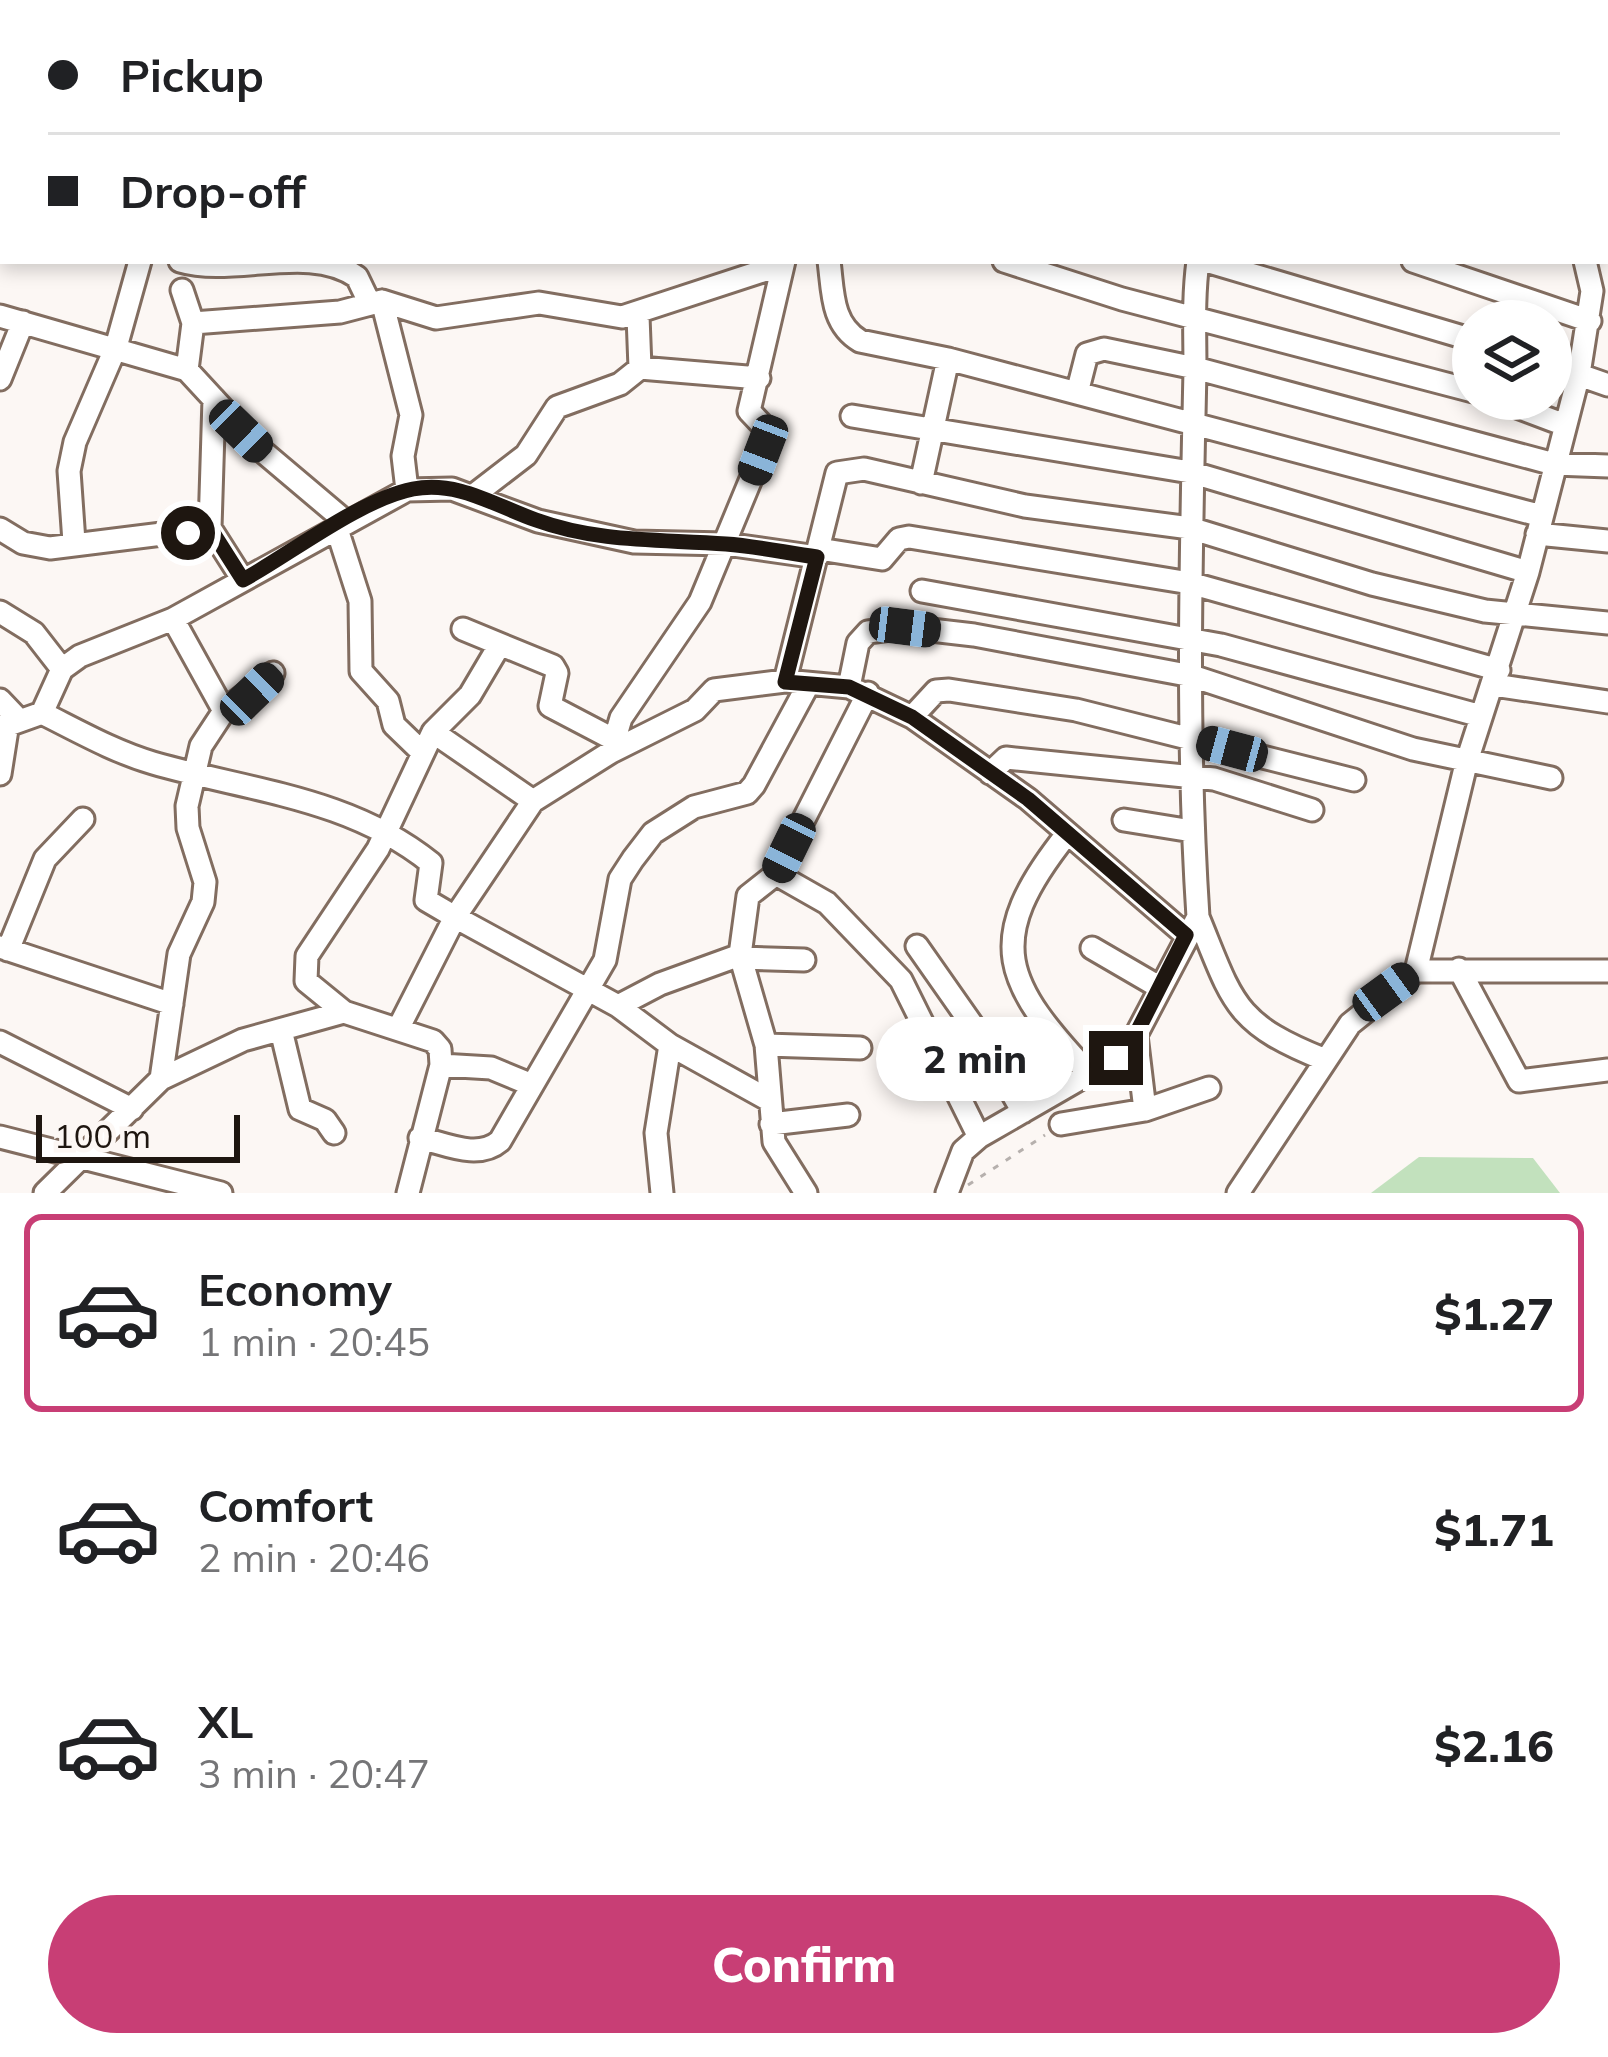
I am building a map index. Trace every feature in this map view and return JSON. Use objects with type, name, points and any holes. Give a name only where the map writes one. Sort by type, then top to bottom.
[{"type":"street","points":[[74,542],[69,471],[75,442],[116,347],[134,264]]},
{"type":"street","points":[[190,264],[208,269],[274,264]]},
{"type":"street","points":[[310,264],[350,272],[376,302],[411,415],[402,464],[407,490]]},
{"type":"street","points":[[194,322],[340,312],[376,302],[436,318],[539,303],[599,318],[638,316],[780,264]]},
{"type":"street","points":[[612,745],[621,718],[700,602],[766,437],[765,426],[749,411],[783,264]]},
{"type":"street","points":[[829,264],[836,312],[849,334],[1191,421],[1539,525],[1608,541]]},
{"type":"street","points":[[1013,264],[1121,299],[1452,386]]},
{"type":"street","points":[[948,1190],[963,1151],[979,1137],[1091,1076],[1136,1034],[1192,926],[1192,676],[1186,640],[1195,368],[1191,314],[1201,264]]},
{"type":"street","points":[[1212,264],[1452,334]]},
{"type":"street","points":[[1421,264],[1590,321]]},
{"type":"street","points":[[1415,971],[1466,764],[1528,572],[1579,374],[1592,291],[1586,264]]},
{"type":"street","points":[[182,290],[194,322],[187,370]]},
{"type":"street","points":[[0,316],[187,370],[261,450],[341,524],[358,587],[363,679],[388,701],[394,725],[533,801]]},
{"type":"street","points":[[638,316],[640,368]]},
{"type":"street","points":[[0,379],[23,322]]},
{"type":"street","points":[[1077,393],[1087,355],[1096,349],[1195,368],[1554,464],[1608,466]]},
{"type":"street","points":[[920,483],[948,359]]},
{"type":"street","points":[[474,495],[526,454],[557,406],[620,384],[640,368],[759,378]]},
{"type":"street","points":[[1572,372],[1608,385]]},
{"type":"street","points":[[214,399],[210,528],[243,580]]},
{"type":"street","points":[[852,416],[1190,472],[1528,572]]},
{"type":"street","points":[[1552,420],[1565,425]]},
{"type":"street","points":[[420,1138],[472,1150],[494,1147],[605,960],[620,879],[633,859],[653,833],[694,807],[747,793],[797,683],[833,482],[844,469],[1069,513],[1190,528],[1372,584],[1514,615],[1608,623]]},
{"type":"street","points":[[42,713],[62,669],[107,644],[173,619],[407,490],[429,487],[474,495],[581,533],[634,542],[726,544],[882,559],[898,539],[910,537],[1190,583],[1496,678],[1608,702]]},
{"type":"street","points":[[0,529],[37,548],[149,540],[210,528]]},
{"type":"street","points":[[922,591],[1186,640],[1481,716]]},
{"type":"street","points":[[0,612],[34,633],[62,669]]},
{"type":"street","points":[[173,619],[224,711]]},
{"type":"street","points":[[806,1193],[779,1154],[771,1124],[766,1045],[740,957],[748,896],[776,874],[858,690],[862,635],[905,627],[1192,676],[1466,764],[1551,778]]},
{"type":"street","points":[[463,629],[553,666],[557,673],[549,701],[553,709],[612,745]]},
{"type":"street","points":[[408,1193],[441,1065],[440,1049],[433,1041],[344,1012],[312,990],[304,968],[385,834],[428,742],[470,694],[499,646]]},
{"type":"street","points":[[161,1079],[183,938],[203,902],[206,882],[186,818],[193,773],[207,730],[273,673]]},
{"type":"street","points":[[398,1029],[455,917],[533,801],[612,745],[695,710],[714,690],[797,683],[858,690],[912,717],[990,773],[1192,926],[1240,1011],[1269,1037],[1322,1060]]},
{"type":"street","points":[[912,717],[936,692],[950,690],[1076,710],[1354,780]]},
{"type":"street","points":[[0,700],[9,724],[0,775]]},
{"type":"street","points":[[9,724],[42,713],[148,762],[298,796],[385,834],[431,863],[426,900],[588,987],[670,1045],[769,1100]]},
{"type":"street","points":[[990,773],[1006,758],[1192,778],[1226,782],[1312,810]]},
{"type":"street","points":[[83,819],[45,859],[4,948],[172,1004]]},
{"type":"street","points":[[1124,820],[1192,831]]},
{"type":"street","points":[[1067,834],[1032,888],[1013,933],[1011,958],[1034,1012],[1091,1076]]},
{"type":"street","points":[[776,874],[827,903],[901,980],[979,1137]]},
{"type":"street","points":[[917,946],[978,1034],[1023,1112]]},
{"type":"street","points":[[1092,948],[1159,987]]},
{"type":"street","points":[[618,1006],[660,984],[740,957],[804,960]]},
{"type":"street","points":[[1460,969],[1520,1081],[1608,1070]]},
{"type":"street","points":[[1238,1193],[1350,1024],[1415,971],[1608,971]]},
{"type":"street","points":[[45,1193],[76,1157],[161,1079],[243,1040],[344,1012]]},
{"type":"street","points":[[281,1030],[300,1109],[322,1118],[334,1133]]},
{"type":"street","points":[[1136,1034],[1145,1109]]},
{"type":"street","points":[[0,1042],[132,1109]]},
{"type":"street","points":[[662,1193],[656,1133],[670,1045]]},
{"type":"street","points":[[766,1045],[860,1048]]},
{"type":"street","points":[[441,1065],[491,1068],[532,1085]]},
{"type":"street","points":[[1061,1124],[1145,1109],[1209,1088]]},
{"type":"street","points":[[771,1124],[848,1115]]},
{"type":"street","points":[[0,1138],[211,1192]]},
{"type":"street","points":[[134,1172],[148,1193]]},
{"type":"path","points":[[948,1190],[964,1187],[1061,1124]]},
{"type":"green space","points":[[1419,1157],[1533,1158],[1560,1193],[1371,1193]]},
{"type":"route","points":[[188,533],[210,528],[243,580],[345,521],[407,490],[429,487],[474,495],[581,533],[634,542],[726,544],[817,557],[785,682],[849,687],[912,717],[1028,799],[1186,935],[1136,1034],[1116,1058]]}]
